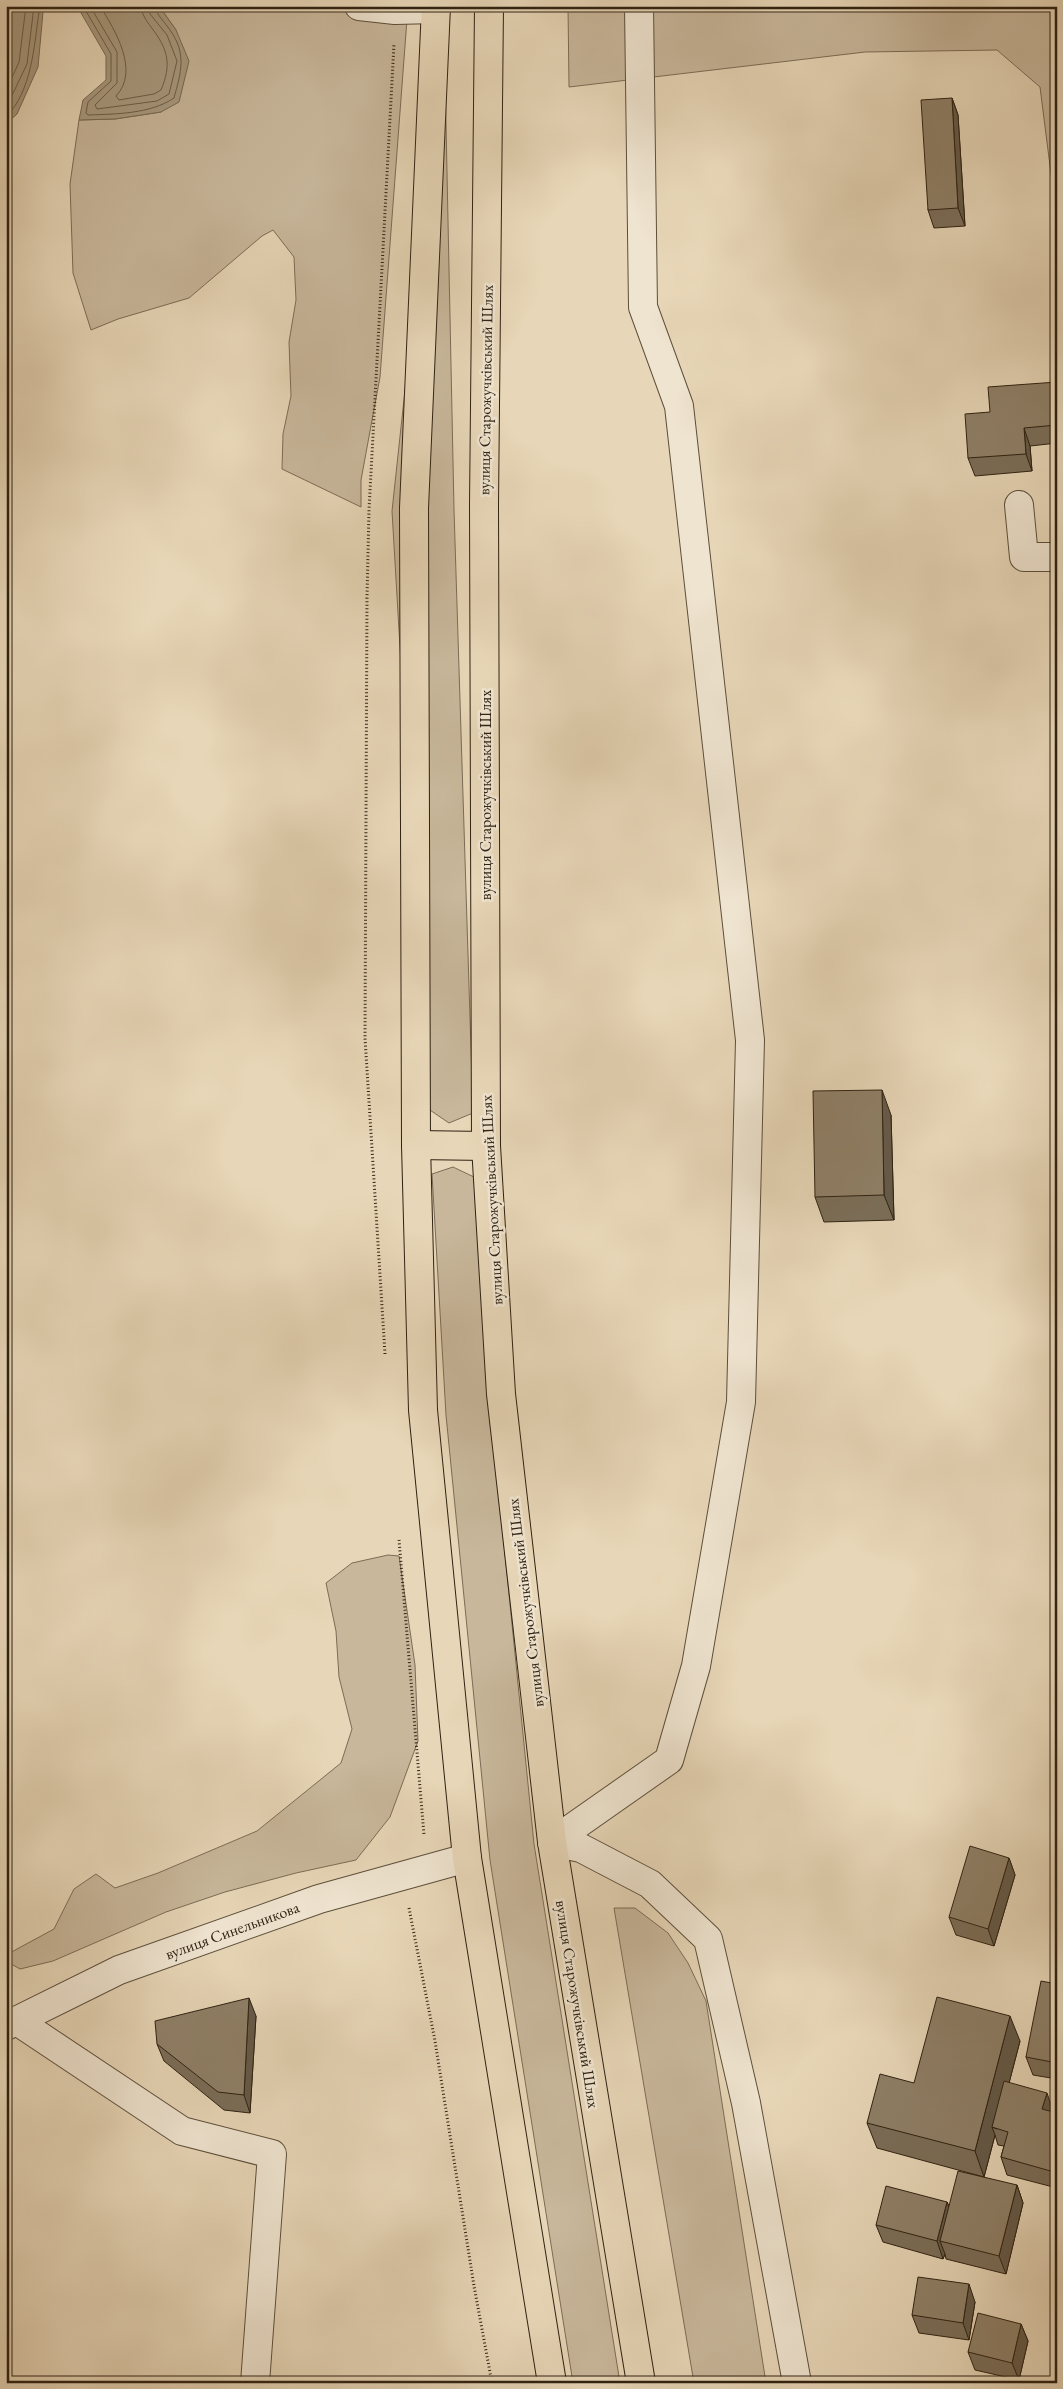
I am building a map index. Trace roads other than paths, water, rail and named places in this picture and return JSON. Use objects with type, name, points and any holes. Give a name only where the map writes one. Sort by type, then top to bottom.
[{"type":"main road","name":"вулиця Старожучківський Шлях","points":[[489,6],[484,505],[486,1146],[501,1394],[552,1842],[641,2383]]},
{"type":"main road","points":[[436,8],[414,508],[416,1146],[424,1410],[466,1858],[552,2383]]},
{"type":"main road","points":[[416,1146],[486,1146]]},
{"type":"street","points":[[359,6],[396,10],[436,8]]},
{"type":"street","points":[[552,1842],[669,1760],[696,1666],[741,1402],[750,1040],[679,406],[643,307],[640,6]]},
{"type":"street","points":[[1019,504],[1024,557],[1057,557]]},
{"type":"street","points":[[552,1842],[582,1848],[650,1884],[708,1939],[746,2103],[797,2383]]},
{"type":"street","name":"вулиця Синельникова","points":[[12,2023],[119,1970],[319,1898],[466,1858]]},
{"type":"street","points":[[12,2023],[182,2131],[272,2154],[255,2383]]},
{"type":"water","points":[[6,6],[49,6],[43,12],[38,67],[17,114],[6,124]]},
{"type":"water","points":[[77,6],[159,6],[176,30],[189,61],[179,102],[161,112],[115,119],[79,120],[83,100],[106,80],[106,56]]}]
